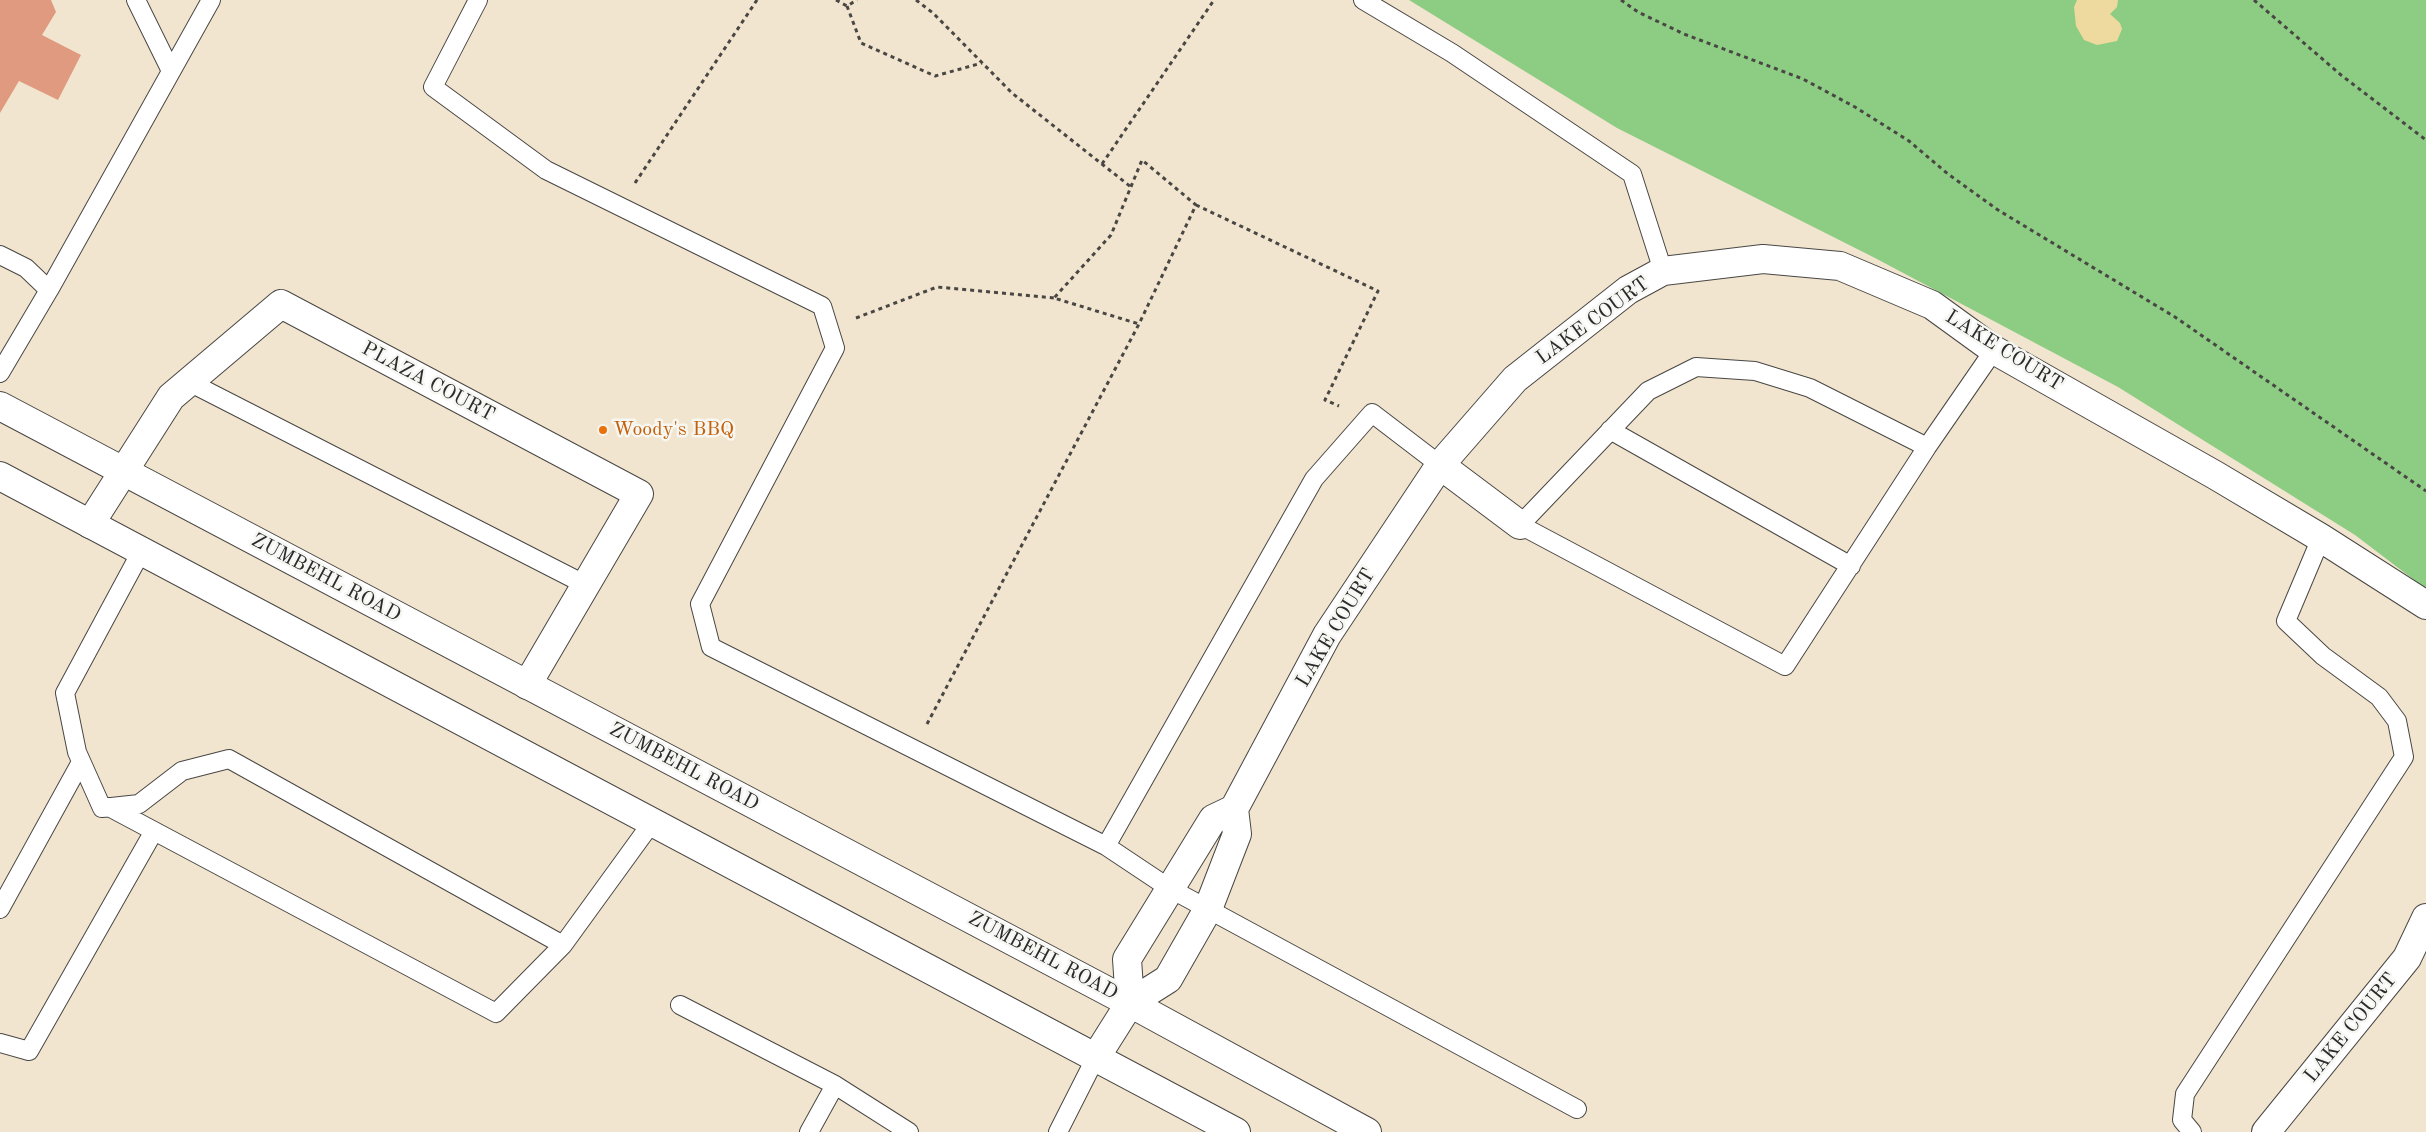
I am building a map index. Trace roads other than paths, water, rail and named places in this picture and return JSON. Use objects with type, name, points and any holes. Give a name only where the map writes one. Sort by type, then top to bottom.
[{"type":"street","name":"LAKE COURT","points":[[1234,809],[1327,635],[1440,465],[1515,379],[1628,290],[1663,271],[1762,259],[1840,266],[1932,305],[1994,350],[2321,538],[2426,605]]},
{"type":"street","name":"PLAZA COURT","points":[[90,524],[172,396],[281,304],[639,494],[527,684]]},
{"type":"street","name":"ZUMBEHL ROAD","points":[[0,406],[1130,1002],[1367,1132]]},
{"type":"street","points":[[1440,465],[1520,525]]},
{"type":"street","points":[[0,476],[1236,1132]]},
{"type":"street","points":[[1096,1057],[1130,1002],[1168,978],[1208,909],[1237,834],[1234,809],[1213,818],[1127,959],[1130,1002]]},
{"type":"street","name":"LAKE COURT","points":[[2266,1132],[2407,958],[2426,918]]},
{"type":"lane","points":[[136,0],[171,71]]},
{"type":"lane","points":[[0,373],[49,290],[211,0]]},
{"type":"lane","points":[[478,0],[434,87],[546,170],[822,306],[835,348],[700,604],[711,647],[1106,846],[1169,888],[1577,1109]]},
{"type":"lane","points":[[1364,0],[1452,53],[1632,174],[1663,271]]},
{"type":"lane","points":[[0,255],[26,268],[49,290]]},
{"type":"lane","points":[[1927,447],[1810,388],[1755,372],[1696,367],[1648,391],[1520,525],[1785,666],[1927,447],[1994,350]]},
{"type":"lane","points":[[189,382],[586,585]]},
{"type":"lane","points":[[1106,846],[1314,479],[1372,413],[1440,465]]},
{"type":"lane","points":[[1610,430],[1851,566]]},
{"type":"lane","points":[[2192,1132],[2182,1120],[2185,1094],[2404,758],[2397,721],[2379,697],[2323,656],[2286,621],[2321,538]]},
{"type":"lane","points":[[142,550],[65,693],[77,752],[102,808],[139,804],[182,771],[229,759],[563,945]]},
{"type":"lane","points":[[0,909],[81,762]]},
{"type":"lane","points":[[109,807],[496,1013],[563,945],[653,821]]},
{"type":"lane","points":[[0,1043],[29,1051],[154,831]]},
{"type":"lane","points":[[680,1004],[835,1085],[909,1132]]},
{"type":"lane","points":[[1058,1132],[1096,1057]]},
{"type":"lane","points":[[809,1132],[835,1085]]},
{"type":"place","name":"Woody's BBQ","points":[[603,430]]}]
